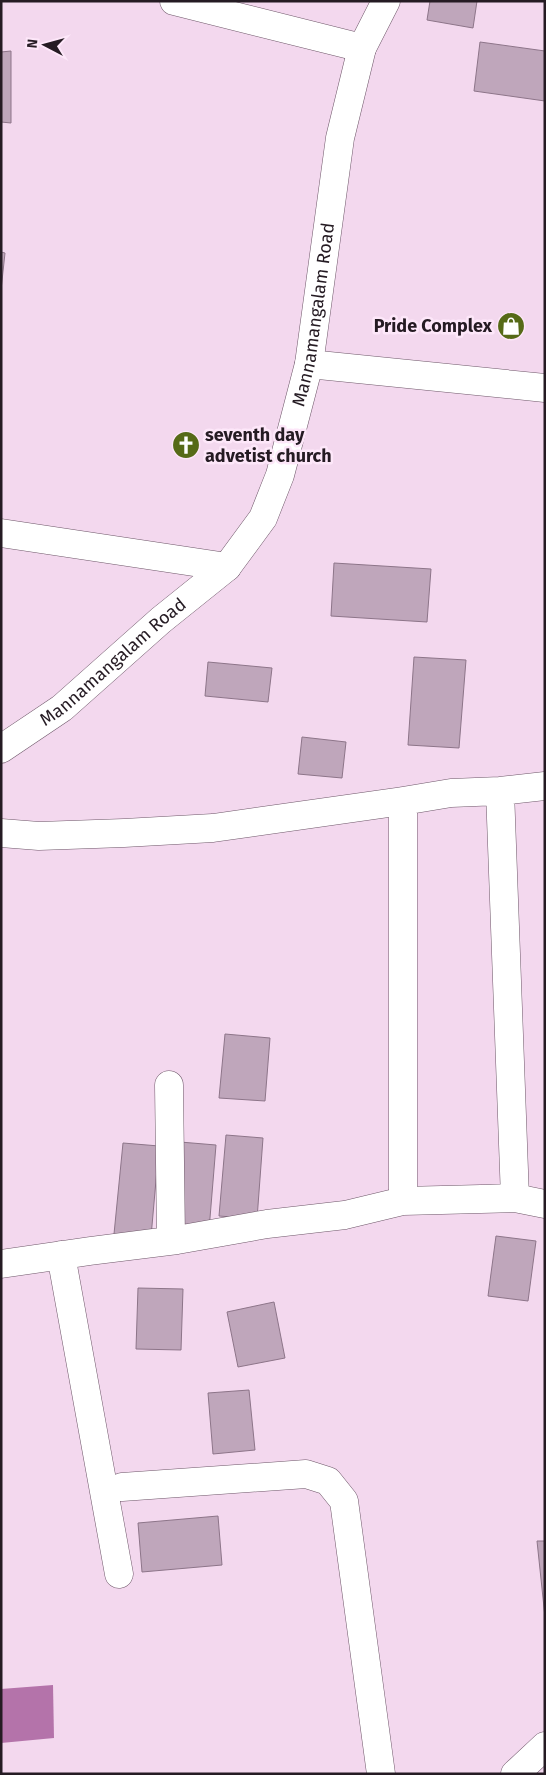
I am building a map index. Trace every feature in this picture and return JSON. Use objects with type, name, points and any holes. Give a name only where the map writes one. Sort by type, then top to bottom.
[{"type":"street","name":"Mannamangalam Road","points":[[1,750],[62,708],[161,620],[227,567],[263,518],[280,475],[309,364],[340,138],[362,48],[386,1]]},
{"type":"street","points":[[187,2],[362,48]]},
{"type":"street","points":[[309,364],[545,388]]},
{"type":"street","points":[[1,533],[227,567]]},
{"type":"street","points":[[1,833],[39,836],[124,834],[213,828],[451,793],[500,791],[545,786]]},
{"type":"street","points":[[500,791],[515,1198]]},
{"type":"street","points":[[403,1201],[404,801]]},
{"type":"street","points":[[169,1085],[171,1240]]},
{"type":"street","points":[[1,1264],[171,1240],[267,1224],[345,1215],[403,1201],[515,1198],[545,1204]]},
{"type":"street","points":[[62,1255],[119,1574]]},
{"type":"street","points":[[122,1486],[306,1474],[328,1481],[344,1501],[381,1774]]},
{"type":"street","points":[[515,1774],[545,1746]]},
{"type":"shaded area","points":[[53,1685],[54,1738],[1,1743],[1,1689]]},
{"type":"building","points":[[430,1],[477,1],[473,28],[427,20]]},
{"type":"building","points":[[480,42],[545,51],[545,101],[474,91]]},
{"type":"building","points":[[11,51],[11,123],[1,122],[1,52]]},
{"type":"building","points":[[1,252],[5,253],[1,290]]},
{"type":"building","points":[[334,563],[431,569],[427,622],[331,616]]},
{"type":"building","points":[[414,657],[466,660],[459,748],[408,745]]},
{"type":"building","points":[[208,662],[272,668],[268,702],[205,696]]},
{"type":"building","points":[[302,737],[346,742],[342,778],[298,774]]},
{"type":"building","points":[[225,1034],[270,1038],[265,1101],[219,1098]]},
{"type":"building","points":[[226,1135],[263,1138],[257,1219],[219,1216]]},
{"type":"building","points":[[180,1142],[216,1145],[209,1230],[173,1227]]},
{"type":"building","points":[[123,1143],[159,1146],[151,1237],[114,1234]]},
{"type":"building","points":[[496,1236],[536,1241],[528,1301],[488,1296]]},
{"type":"building","points":[[138,1288],[183,1289],[181,1350],[136,1349]]},
{"type":"building","points":[[274,1302],[285,1358],[238,1367],[227,1312]]},
{"type":"building","points":[[249,1390],[255,1450],[213,1454],[208,1393]]},
{"type":"building","points":[[218,1516],[222,1565],[142,1572],[138,1523]]},
{"type":"building","points":[[537,1541],[545,1541],[545,1617]]},
{"type":"place","name":"Pride Complex","points":[[511,326]]},
{"type":"place","name":"seventh day advetist church","points":[[186,445]]}]
